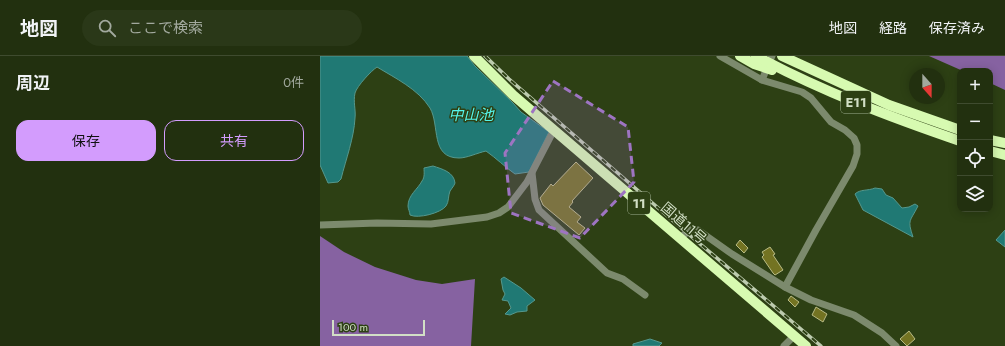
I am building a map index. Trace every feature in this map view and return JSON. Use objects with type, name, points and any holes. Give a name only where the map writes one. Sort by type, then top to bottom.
[{"type":"highway","name":"国道11号","points":[[474,56],[513,95],[806,346]]},
{"type":"highway","points":[[740,56],[754,64],[826,90]]},
{"type":"highway","name":"E11","points":[[756,56],[793,76],[826,90],[899,120],[957,140]]},
{"type":"highway","name":"E11","points":[[782,56],[889,105],[957,129]]},
{"type":"highway","points":[[993,141],[1005,143]]},
{"type":"highway","points":[[993,152],[1005,155]]},
{"type":"street","points":[[720,56],[762,80],[802,92],[811,98],[831,122],[846,130],[854,138],[857,145],[857,154],[854,166],[784,287]]},
{"type":"street","points":[[762,80],[772,56]]},
{"type":"street","points":[[320,225],[362,223],[431,224],[487,217],[499,214],[508,207],[527,182],[554,130]]},
{"type":"street","points":[[532,172],[535,199],[539,210],[607,273],[623,279],[645,295]]},
{"type":"street","points":[[680,238],[691,229],[698,230],[732,254],[784,287],[811,300],[854,315],[882,333],[896,346]]},
{"type":"street","points":[[784,346],[794,336]]},
{"type":"highlighted area","points":[[553,81],[628,127],[634,182],[580,238],[511,213],[505,153]]},
{"type":"shaded area","points":[[929,56],[1005,56],[1005,90],[993,84],[993,68],[957,68]]},
{"type":"shaded area","points":[[320,236],[344,252],[375,267],[416,280],[442,284],[475,279],[471,346],[320,346]]},
{"type":"water","name":"中山池","points":[[320,56],[467,56],[521,112],[549,132],[529,172],[515,174],[486,151],[462,158],[450,157],[444,153],[440,147],[437,139],[433,115],[425,101],[406,84],[377,67],[364,79],[355,93],[353,133],[341,179],[338,182],[328,183],[320,165]]},
{"type":"water","points":[[433,166],[447,172],[454,179],[455,183],[450,191],[447,204],[443,209],[429,215],[410,215],[408,202],[411,195],[423,179],[424,168]]},
{"type":"water","points":[[875,188],[882,189],[886,195],[893,198],[902,208],[915,204],[918,206],[910,221],[913,237],[863,210],[855,194],[859,191]]},
{"type":"water","points":[[1005,230],[1005,247],[996,240]]},
{"type":"water","points":[[504,277],[521,288],[535,300],[527,306],[527,311],[517,312],[510,315],[505,314],[511,308],[508,301],[502,300],[505,294],[501,279]]},
{"type":"water","points":[[650,339],[662,343],[659,346],[633,346],[633,344]]},
{"type":"building","points":[[576,162],[593,178],[572,201],[573,202],[569,207],[581,217],[577,222],[585,228],[579,235],[543,205],[540,198],[551,184],[553,186]]},
{"type":"building","points":[[740,240],[748,248],[744,253],[736,245]]},
{"type":"building","points":[[770,247],[775,254],[773,255],[783,270],[775,275],[762,257],[764,255],[762,252]]},
{"type":"building","points":[[791,296],[799,302],[795,307],[788,300]]},
{"type":"building","points":[[816,307],[827,314],[823,322],[812,315]]},
{"type":"building","points":[[909,331],[915,339],[907,346],[900,339]]},
{"type":"railway","points":[[485,56],[509,79],[686,232],[821,346]]}]
